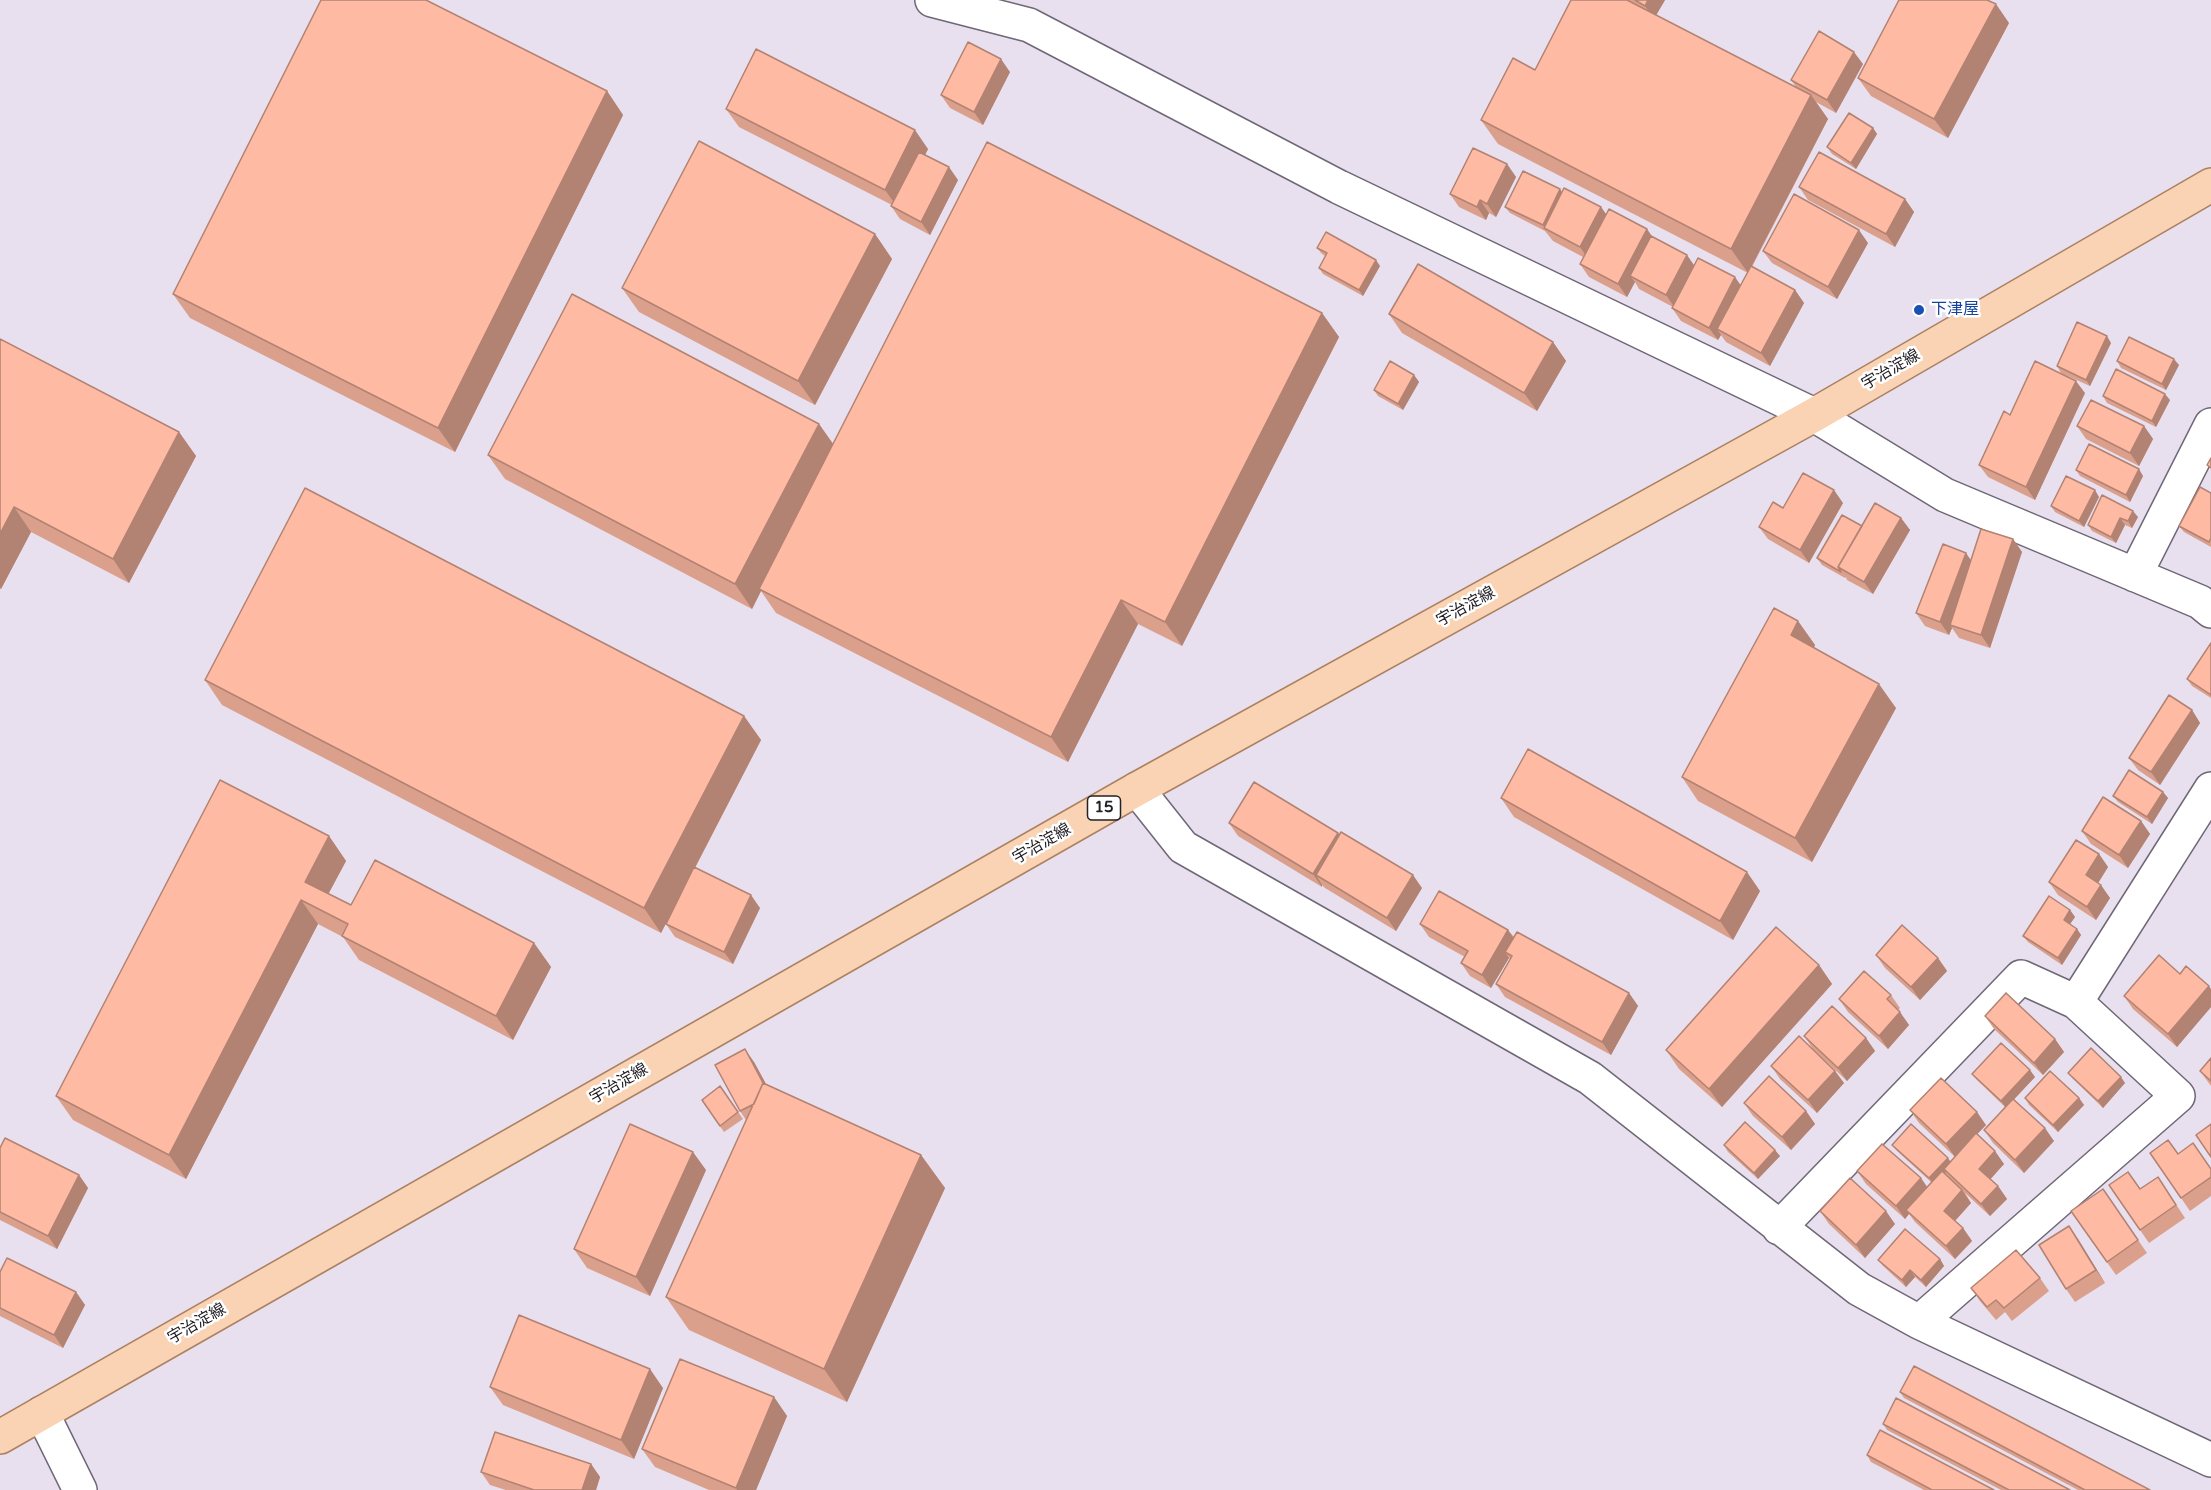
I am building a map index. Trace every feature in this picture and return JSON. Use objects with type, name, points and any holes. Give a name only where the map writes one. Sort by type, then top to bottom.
[{"type":"main road","name":"宇治淀線","points":[[0,1437],[1137,789],[1814,415],[2211,184]]},
{"type":"street","points":[[932,0],[1029,26],[1339,187],[1814,415],[1945,495],[2200,602],[2211,611]]},
{"type":"street","points":[[2135,575],[2211,425]]},
{"type":"street","points":[[1137,789],[1183,847],[1590,1078],[1859,1289],[1919,1322],[2211,1460]]},
{"type":"street","points":[[2076,1002],[2211,789]]},
{"type":"street","points":[[1779,1228],[2021,977],[2076,1002],[2178,1096],[1919,1322]]},
{"type":"street","points":[[42,1413],[80,1490]]},
{"type":"building","points":[[321,0],[426,0],[607,91],[438,428],[173,294]]},
{"type":"building","points":[[1571,0],[1627,0],[1811,95],[1731,249],[1481,120],[1513,58],[1535,70]]},
{"type":"building","points":[[1635,0],[1648,0],[1645,6]]},
{"type":"building","points":[[1899,0],[1987,0],[1996,4],[1934,119],[1858,78]]},
{"type":"building","points":[[1819,31],[1854,52],[1827,100],[1791,80]]},
{"type":"building","points":[[968,42],[1001,59],[974,112],[941,95]]},
{"type":"building","points":[[756,49],[915,130],[885,190],[726,109]]},
{"type":"building","points":[[1849,113],[1873,128],[1851,163],[1827,147]]},
{"type":"building","points":[[699,141],[875,234],[798,381],[622,288]]},
{"type":"building","points":[[987,142],[1322,313],[1165,622],[1121,600],[1051,737],[759,589]]},
{"type":"building","points":[[1473,148],[1507,164],[1487,204],[1480,200],[1477,207],[1450,194]]},
{"type":"building","points":[[919,152],[949,167],[921,222],[891,206]]},
{"type":"building","points":[[1819,152],[1905,199],[1886,234],[1799,187]]},
{"type":"building","points":[[1523,171],[1560,189],[1543,225],[1505,207]]},
{"type":"building","points":[[1564,188],[1601,207],[1580,247],[1544,228]]},
{"type":"building","points":[[1794,194],[1859,230],[1828,287],[1763,251]]},
{"type":"building","points":[[1609,209],[1647,229],[1618,284],[1580,264]]},
{"type":"building","points":[[1326,232],[1376,260],[1359,290],[1319,268],[1327,253],[1317,248]]},
{"type":"building","points":[[1651,236],[1687,255],[1666,295],[1630,276]]},
{"type":"building","points":[[1698,258],[1735,277],[1709,328],[1672,308]]},
{"type":"building","points":[[1418,264],[1553,342],[1524,393],[1389,314]]},
{"type":"building","points":[[1751,266],[1795,290],[1761,353],[1717,329]]},
{"type":"building","points":[[572,294],[819,424],[735,584],[488,455]]},
{"type":"building","points":[[2077,322],[2107,336],[2086,380],[2057,366]]},
{"type":"building","points":[[2129,337],[2174,359],[2162,384],[2117,361]]},
{"type":"building","points":[[0,339],[179,432],[113,559],[14,507],[0,534]]},
{"type":"building","points":[[1390,361],[1414,375],[1398,404],[1374,390]]},
{"type":"building","points":[[2035,361],[2076,381],[2026,487],[1979,465],[2004,411],[2010,415]]},
{"type":"building","points":[[2116,369],[2165,394],[2152,421],[2103,396]]},
{"type":"building","points":[[2091,400],[2144,426],[2130,453],[2077,426]]},
{"type":"building","points":[[2089,444],[2139,469],[2126,495],[2076,470]]},
{"type":"building","points":[[1803,473],[1834,490],[1800,550],[1759,527],[1773,502],[1783,508]]},
{"type":"building","points":[[2066,476],[2095,490],[2079,521],[2051,506]]},
{"type":"building","points":[[2200,487],[2211,493],[2211,538],[2209,542],[2179,526]]},
{"type":"building","points":[[305,488],[744,716],[644,908],[205,680]]},
{"type":"building","points":[[2102,495],[2133,511],[2128,521],[2120,518],[2111,537],[2088,525]]},
{"type":"building","points":[[1875,503],[1901,518],[1864,582],[1838,567]]},
{"type":"building","points":[[1842,515],[1862,526],[1838,567],[1841,572],[1817,558]]},
{"type":"building","points":[[1981,529],[2013,539],[1981,635],[1950,625]]},
{"type":"building","points":[[1943,544],[1966,553],[1940,622],[1916,613]]},
{"type":"building","points":[[1774,608],[1798,621],[1791,635],[1879,684],[1795,838],[1682,777]]},
{"type":"building","points":[[2211,643],[2211,695],[2187,679]]},
{"type":"building","points":[[2169,695],[2192,710],[2151,772],[2129,758]]},
{"type":"building","points":[[1528,749],[1747,872],[1720,921],[1501,798]]},
{"type":"building","points":[[2129,770],[2163,792],[2147,817],[2113,796]]},
{"type":"building","points":[[220,780],[329,836],[305,882],[351,905],[375,860],[534,943],[496,1016],[342,936],[348,924],[301,900],[169,1155],[56,1096]]},
{"type":"building","points":[[1254,782],[1338,833],[1313,874],[1229,823]]},
{"type":"building","points":[[2103,797],[2141,821],[2119,855],[2082,831]]},
{"type":"building","points":[[1341,832],[1413,875],[1387,918],[1316,875]]},
{"type":"building","points":[[2076,840],[2099,854],[2086,875],[2101,885],[2087,907],[2049,882]]},
{"type":"building","points":[[694,867],[751,895],[724,952],[666,924]]},
{"type":"building","points":[[1439,891],[1508,930],[1482,975],[1461,963],[1468,951],[1420,924]]},
{"type":"building","points":[[2049,896],[2070,910],[2064,920],[2077,929],[2058,958],[2023,936]]},
{"type":"building","points":[[1902,925],[1938,958],[1911,987],[1876,955]]},
{"type":"building","points":[[1776,927],[1819,965],[1709,1089],[1666,1050]]},
{"type":"building","points":[[1517,932],[1629,993],[1602,1042],[1496,984],[1512,956],[1505,952]]},
{"type":"building","points":[[2159,955],[2180,974],[2186,966],[2209,986],[2168,1034],[2124,996]]},
{"type":"building","points":[[1864,971],[1891,995],[1887,999],[1900,1012],[1879,1036],[1839,999]]},
{"type":"building","points":[[2006,993],[2055,1039],[2034,1063],[1985,1016]]},
{"type":"building","points":[[1832,1006],[1866,1038],[1838,1068],[1804,1036]]},
{"type":"building","points":[[1799,1036],[1835,1071],[1808,1100],[1771,1066]]},
{"type":"building","points":[[2001,1043],[2030,1070],[2001,1101],[1972,1074]]},
{"type":"building","points":[[2091,1048],[2121,1077],[2098,1101],[2068,1073]]},
{"type":"building","points":[[745,1049],[763,1083],[754,1104],[740,1111],[715,1065]]},
{"type":"building","points":[[2211,1058],[2211,1081],[2200,1071]]},
{"type":"building","points":[[2050,1071],[2079,1098],[2053,1125],[2025,1098]]},
{"type":"building","points":[[1769,1076],[1806,1111],[1782,1137],[1744,1103]]},
{"type":"building","points":[[1941,1078],[1977,1112],[1946,1144],[1910,1110]]},
{"type":"building","points":[[763,1083],[921,1155],[824,1369],[666,1297]]},
{"type":"building","points":[[720,1086],[738,1112],[720,1126],[702,1100]]},
{"type":"building","points":[[2013,1099],[2045,1128],[2015,1160],[1984,1130]]},
{"type":"building","points":[[1745,1122],[1775,1150],[1754,1173],[1724,1145]]},
{"type":"building","points":[[630,1124],[693,1152],[636,1277],[574,1249]]},
{"type":"building","points":[[1911,1124],[1948,1158],[1929,1178],[1892,1145]]},
{"type":"building","points":[[2211,1124],[2211,1157],[2196,1135]]},
{"type":"building","points":[[1976,1133],[1995,1151],[1979,1169],[1998,1186],[1981,1204],[1944,1169]]},
{"type":"building","points":[[5,1138],[79,1175],[48,1236],[0,1212],[0,1148]]},
{"type":"building","points":[[2168,1140],[2178,1154],[2193,1143],[2211,1169],[2211,1177],[2181,1198],[2150,1153]]},
{"type":"building","points":[[1882,1144],[1921,1178],[1896,1206],[1857,1171]]},
{"type":"building","points":[[1942,1171],[1962,1190],[1944,1211],[1963,1228],[1946,1246],[1906,1210]]},
{"type":"building","points":[[2128,1172],[2140,1189],[2158,1177],[2176,1205],[2140,1230],[2109,1185]]},
{"type":"building","points":[[1850,1178],[1886,1211],[1856,1245],[1820,1211]]},
{"type":"building","points":[[2103,1189],[2138,1240],[2107,1262],[2071,1211]]},
{"type":"building","points":[[2069,1226],[2096,1270],[2066,1289],[2039,1245]]},
{"type":"building","points":[[1905,1229],[1940,1259],[1921,1280],[1910,1270],[1902,1280],[1878,1260]]},
{"type":"building","points":[[2016,1250],[2040,1278],[2004,1308],[1996,1300],[1987,1307],[1971,1288]]},
{"type":"building","points":[[7,1258],[76,1292],[54,1335],[0,1308],[0,1272]]},
{"type":"building","points":[[519,1315],[650,1369],[621,1440],[490,1387]]},
{"type":"building","points":[[680,1359],[774,1397],[736,1488],[642,1449]]},
{"type":"building","points":[[1914,1366],[2150,1490],[2085,1490],[1900,1392]]},
{"type":"building","points":[[1896,1398],[2070,1490],[2009,1490],[1883,1424]]},
{"type":"building","points":[[1880,1430],[1994,1490],[1932,1490],[1867,1455]]},
{"type":"building","points":[[495,1432],[591,1464],[582,1490],[534,1490],[481,1472]]},
{"type":"place","name":"下津屋","points":[[1919,310]]}]
